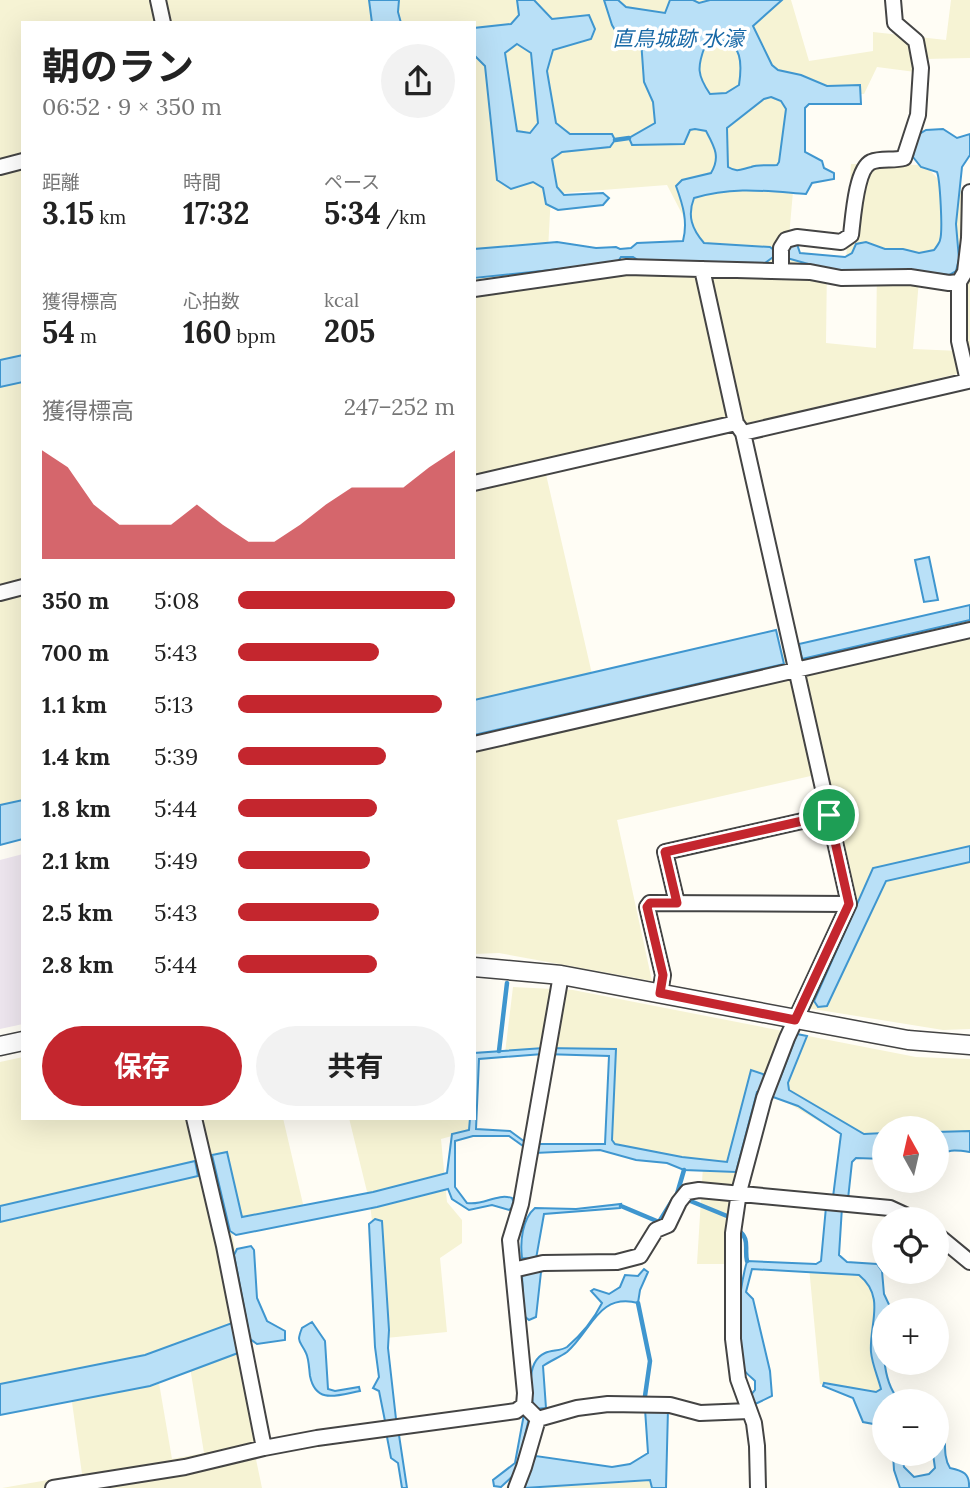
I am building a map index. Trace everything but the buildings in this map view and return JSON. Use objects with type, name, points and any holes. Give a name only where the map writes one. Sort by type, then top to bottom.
[{"type":"street","points":[[158,0],[163,21]]},
{"type":"street","points":[[781,260],[786,240],[797,237],[841,242],[851,235],[855,201],[864,167],[873,161],[904,158],[918,116],[921,68],[916,41],[895,23],[893,0]]},
{"type":"street","points":[[0,167],[21,162]]},
{"type":"street","points":[[476,483],[968,381],[959,341],[959,282],[965,272],[970,192]]},
{"type":"street","points":[[476,289],[627,267],[702,269],[781,260],[810,272],[841,278],[910,277],[959,282]]},
{"type":"street","points":[[702,269],[797,670],[849,904],[795,1020],[764,1098],[739,1192],[733,1233],[733,1339],[738,1379],[754,1423],[758,1488]]},
{"type":"street","points":[[0,593],[21,588]]},
{"type":"street","points":[[476,744],[970,630]]},
{"type":"street","points":[[677,903],[665,852],[829,815]]},
{"type":"street","points":[[660,993],[663,975],[647,907],[650,903],[849,904]]},
{"type":"street","points":[[476,967],[561,975],[908,1040],[970,1045]]},
{"type":"street","points":[[521,1477],[530,1412],[510,1240],[521,1204],[561,975]]},
{"type":"street","points":[[0,1046],[21,1041]]},
{"type":"street","points":[[194,1120],[224,1246],[264,1448]]},
{"type":"street","points":[[513,1270],[543,1263],[617,1262],[640,1256],[656,1230],[667,1225],[687,1192],[739,1192],[880,1207]]},
{"type":"street","points":[[949,1245],[970,1262]]},
{"type":"street","points":[[53,1488],[185,1467],[317,1438],[516,1411],[608,1404],[670,1405],[700,1413],[749,1411]]},
{"type":"shaded area","points":[[0,0],[791,0],[809,61],[873,51],[873,32],[946,40],[951,0],[970,0],[970,58],[925,59],[923,73],[877,67],[864,94],[795,92],[794,180],[787,260],[827,263],[826,343],[876,348],[877,266],[846,263],[851,164],[925,165],[949,191],[970,189],[970,371],[545,470],[592,674],[780,652],[970,610],[970,1029],[943,1030],[807,1008],[854,903],[824,773],[617,820],[652,981],[499,953],[476,954],[476,21],[21,21],[21,824],[0,829]],"holes":[[[667,185],[703,254],[548,250],[551,194]],[[920,269],[964,273],[960,351],[913,349]]]},
{"type":"shaded area","points":[[21,855],[21,1024],[0,1029],[0,860]]},
{"type":"shaded area","points":[[513,987],[573,990],[916,1057],[970,1059],[970,1142],[949,1142],[949,1116],[872,1116],[872,1142],[852,1141],[751,1081],[734,1177],[730,1264],[697,1264],[703,1166],[610,1152],[612,1053],[505,1053]]},
{"type":"shaded area","points":[[21,1057],[21,1120],[283,1120],[306,1217],[232,1232],[269,1441],[253,1445],[262,1488],[2,1488],[82,1474],[71,1395],[0,1409],[0,1062]],"holes":[[[190,1367],[204,1453],[172,1459],[158,1377]]]},
{"type":"shaded area","points":[[349,1120],[470,1120],[470,1131],[441,1139],[447,1202],[462,1220],[462,1243],[440,1258],[447,1332],[386,1338],[370,1204]]},
{"type":"shaded area","points":[[809,1267],[872,1275],[872,1284],[876,1284],[880,1298],[872,1298],[872,1375],[881,1375],[884,1389],[872,1389],[872,1396],[820,1384]]},
{"type":"shaded area","points":[[656,1471],[660,1488],[505,1488],[517,1475]]},
{"type":"water","points":[[369,0],[399,0],[400,21],[372,21]]},
{"type":"water","name":"直鳥城跡 水濠","points":[[517,0],[534,0],[552,19],[589,15],[595,29],[591,39],[553,50],[547,71],[556,123],[570,134],[612,134],[615,140],[610,147],[562,152],[552,159],[557,187],[564,195],[603,193],[609,198],[603,205],[558,210],[546,204],[543,188],[533,182],[511,189],[497,180],[485,66],[476,57],[476,28],[511,24],[519,15]],"holes":[[[517,44],[531,53],[538,123],[530,133],[517,131],[505,53]]]},
{"type":"water","points":[[604,0],[618,0],[626,7],[665,13],[670,0],[693,0],[699,3],[710,0],[782,0],[753,26],[772,65],[778,70],[801,75],[827,86],[860,85],[861,104],[809,104],[805,108],[805,152],[822,161],[824,168],[834,173],[834,179],[812,183],[806,194],[736,191],[694,198],[691,211],[696,233],[704,243],[770,247],[775,251],[797,244],[800,253],[845,257],[852,253],[856,244],[866,242],[885,249],[903,249],[919,253],[934,250],[941,235],[937,172],[921,167],[913,157],[916,136],[926,130],[943,129],[957,138],[970,134],[970,155],[962,167],[956,224],[959,259],[956,271],[949,275],[906,270],[883,273],[830,270],[776,255],[765,263],[641,262],[633,257],[621,257],[617,263],[476,278],[476,249],[557,242],[620,249],[631,248],[637,243],[683,241],[684,214],[676,186],[682,180],[711,173],[716,162],[714,147],[706,131],[695,129],[690,130],[684,144],[632,145],[629,138],[655,123],[653,102],[644,82],[641,40],[634,29],[619,37]],"holes":[[[717,40],[726,41],[739,55],[739,85],[726,93],[710,94],[701,76],[700,65],[705,46]],[[771,97],[781,101],[786,109],[777,165],[740,170],[728,167],[727,128],[764,99]]]},
{"type":"water","points":[[21,355],[21,382],[0,387],[0,360]]},
{"type":"water","points":[[929,557],[938,600],[924,602],[915,560]]},
{"type":"water","points":[[970,605],[970,620],[802,659],[799,644]]},
{"type":"water","points":[[776,630],[784,664],[476,735],[476,700]]},
{"type":"water","points":[[21,800],[21,840],[0,845],[0,805]]},
{"type":"water","points":[[970,846],[970,862],[886,881],[827,1006],[818,1007],[814,1001],[873,868]]},
{"type":"water","points":[[797,1034],[807,1036],[788,1083],[789,1090],[864,1134],[872,1134],[872,1159],[856,1158],[852,1162],[848,1199],[842,1207],[839,1255],[847,1262],[872,1264],[872,1284],[883,1284],[886,1298],[873,1298],[867,1283],[859,1275],[752,1269],[746,1292],[753,1299],[770,1371],[772,1396],[753,1405],[750,1396],[755,1390],[755,1381],[744,1370],[738,1345],[738,1315],[747,1261],[816,1264],[821,1261],[826,1207],[832,1205],[841,1134],[798,1106],[773,1097],[775,1082],[779,1081]]},
{"type":"water","points":[[544,1048],[616,1049],[612,1140],[615,1144],[682,1157],[727,1162],[751,1070],[763,1074],[765,1078],[761,1090],[757,1092],[736,1172],[684,1170],[667,1163],[636,1160],[600,1150],[535,1153],[538,1144],[605,1144],[609,1056],[543,1054],[479,1059],[476,1129],[510,1131],[525,1142],[523,1146],[509,1136],[473,1136],[455,1141],[455,1187],[467,1203],[501,1197],[512,1198],[515,1205],[509,1210],[492,1205],[469,1210],[452,1199],[448,1189],[377,1207],[236,1235],[230,1231],[212,1155],[227,1152],[242,1217],[373,1192],[447,1173],[452,1134],[469,1130],[470,1120],[476,1120],[476,1053]]},
{"type":"water","points":[[970,1131],[970,1152],[949,1151],[949,1132]]},
{"type":"water","points":[[195,1161],[198,1176],[0,1222],[0,1206]]},
{"type":"water","points":[[621,1204],[620,1208],[544,1214],[536,1259],[522,1258],[523,1231],[527,1218],[535,1208],[576,1209]]},
{"type":"water","points":[[375,1219],[382,1221],[388,1348],[396,1419],[393,1424],[399,1435],[407,1488],[402,1488],[398,1463],[391,1458],[387,1437],[391,1432],[389,1423],[385,1421],[379,1391],[373,1388],[379,1377],[369,1224]]},
{"type":"water","points":[[251,1246],[254,1250],[257,1298],[267,1321],[285,1331],[285,1340],[257,1344],[250,1339],[234,1255],[237,1249]]},
{"type":"water","points":[[644,1269],[648,1272],[638,1303],[624,1301],[605,1308],[567,1352],[543,1366],[546,1408],[535,1409],[529,1418],[518,1466],[529,1470],[536,1456],[612,1467],[630,1464],[648,1453],[645,1409],[668,1409],[666,1488],[652,1488],[650,1480],[524,1488],[527,1475],[517,1472],[501,1487],[494,1486],[493,1480],[515,1463],[524,1414],[533,1404],[531,1383],[535,1362],[545,1353],[567,1347],[587,1326],[602,1303],[591,1291],[594,1289],[609,1294],[620,1287],[625,1275],[638,1276]]},
{"type":"water","points":[[530,1271],[541,1272],[536,1317],[529,1320],[524,1316],[522,1276]]},
{"type":"water","points":[[312,1322],[325,1341],[328,1389],[335,1391],[359,1387],[360,1391],[329,1396],[317,1391],[310,1376],[307,1355],[299,1339],[302,1328]]},
{"type":"water","points":[[232,1323],[238,1353],[150,1386],[0,1415],[0,1384],[145,1355]]},
{"type":"water","points":[[877,1375],[887,1375],[892,1389],[881,1389]]},
{"type":"water","points":[[824,1383],[872,1391],[872,1424],[863,1422],[853,1398],[823,1386]]},
{"type":"water","points":[[894,1466],[904,1466],[914,1477],[929,1474],[935,1468],[949,1466],[962,1472],[967,1476],[969,1488],[900,1488]]},
{"type":"waterway","points":[[615,140],[629,138]]},
{"type":"waterway","points":[[499,1051],[507,983]]},
{"type":"waterway","points":[[677,1194],[684,1170]]},
{"type":"waterway","points":[[688,1200],[727,1216]]},
{"type":"waterway","points":[[621,1206],[659,1222],[672,1201]]},
{"type":"waterway","points":[[737,1229],[746,1240],[747,1261]]},
{"type":"waterway","points":[[638,1303],[650,1361],[645,1396]]},
{"type":"route","points":[[829,815],[849,904],[795,1020],[660,993],[663,975],[647,907],[650,903],[677,903],[665,852],[829,815]]}]
